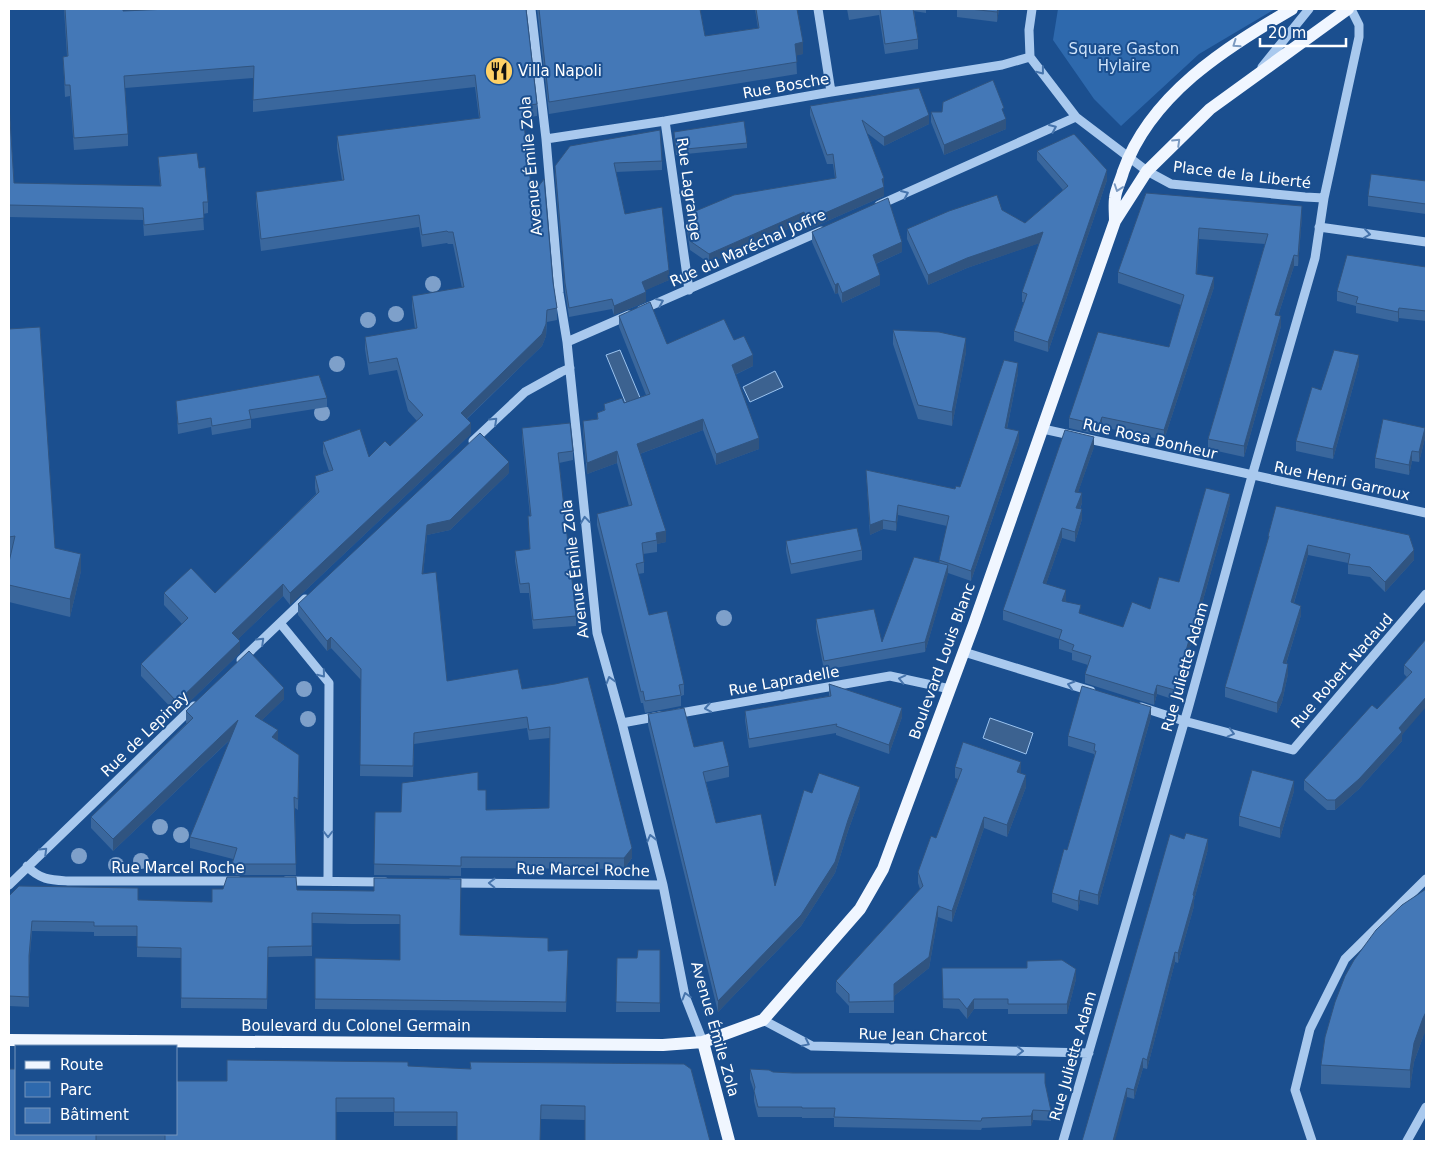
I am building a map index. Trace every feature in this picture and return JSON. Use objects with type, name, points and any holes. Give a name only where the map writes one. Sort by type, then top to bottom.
[{"type":"main road","name":"Boulevard Louis Blanc","points":[[1115,221],[1115,197],[1129,156],[1148,124],[1187,80],[1238,42],[1292,9]]},
{"type":"main road","name":"Boulevard Louis Blanc","points":[[703,1042],[763,1020],[860,909],[883,870],[964,652],[1115,221],[1147,171],[1210,109],[1349,9]]},
{"type":"main road","name":"Boulevard du Colonel Germain","points":[[9,1040],[131,1043],[663,1045],[703,1042]]},
{"type":"main road","name":"Avenue Émile Zola","points":[[703,1042],[729,1141]]},
{"type":"street","name":"Avenue Émile Zola","points":[[531,9],[546,139],[559,294],[568,342],[597,633],[663,885],[685,996],[703,1042]]},
{"type":"street","points":[[818,9],[831,92]]},
{"type":"street","points":[[1030,56],[1029,30],[1032,9]]},
{"type":"street","points":[[1255,75],[1310,9]]},
{"type":"street","name":"Place de la Liberté","points":[[1030,56],[1076,118],[1147,171],[1171,184],[1324,198],[1359,37],[1359,24],[1349,9]]},
{"type":"street","name":"Rue Bosche","points":[[546,139],[1002,65],[1030,56]]},
{"type":"street","points":[[869,210],[1076,118]]},
{"type":"street","name":"Rue Lagrange","points":[[665,121],[689,290]]},
{"type":"street","name":"Rue Juliette Adam","points":[[1063,1141],[1315,258],[1324,198]]},
{"type":"street","name":"Rue du Maréchal Joffre","points":[[568,342],[833,226]]},
{"type":"street","points":[[1319,227],[1426,242]]},
{"type":"street","points":[[468,445],[525,392],[570,368]]},
{"type":"street","name":"Rue Rosa Bonheur","points":[[1043,429],[1252,476]]},
{"type":"street","name":"Rue Henri Garroux","points":[[1252,476],[1426,513]]},
{"type":"street","points":[[238,663],[315,590]]},
{"type":"street","name":"Rue Robert Nadaud","points":[[1184,721],[1293,750],[1426,594]]},
{"type":"street","points":[[280,623],[329,683],[328,882]]},
{"type":"street","points":[[964,652],[1102,695]]},
{"type":"street","name":"Rue Lapradelle","points":[[622,723],[890,676],[950,689]]},
{"type":"street","name":"Rue de Lepinay","points":[[9,885],[203,697]]},
{"type":"street","points":[[1129,703],[1184,721]]},
{"type":"street","name":"Rue Marcel Roche","points":[[27,866],[34,874],[45,879],[68,882],[248,882]]},
{"type":"street","points":[[1312,1141],[1294,1090],[1310,1029],[1345,959],[1426,878]]},
{"type":"street","points":[[278,882],[396,882]]},
{"type":"street","name":"Rue Marcel Roche","points":[[445,883],[663,885]]},
{"type":"street","name":"Rue Jean Charcot","points":[[763,1020],[812,1046],[1089,1053]]},
{"type":"street","points":[[1407,1141],[1426,1106]]},
{"type":"green space","name":"Square Gaston Hylaire","points":[[1058,9],[1275,9],[1199,54],[1121,126],[1094,99],[1053,40]]},
{"type":"shaded area","points":[[620,350],[641,400],[627,406],[606,355]]},
{"type":"shaded area","points":[[775,371],[783,387],[750,402],[743,387]]},
{"type":"shaded area","points":[[990,718],[1033,733],[1026,754],[983,738]]},
{"type":"building","points":[[65,9],[123,9],[123,11],[169,9],[526,9],[537,104],[522,106],[532,195],[544,179],[557,308],[547,310],[546,324],[542,334],[461,413],[471,423],[290,593],[283,584],[232,633],[240,641],[177,702],[141,664],[188,618],[164,593],[191,568],[215,593],[319,492],[315,476],[333,470],[323,442],[360,429],[369,457],[385,441],[390,446],[423,415],[408,399],[397,358],[369,363],[365,337],[417,328],[412,296],[464,287],[453,232],[447,231],[422,235],[419,215],[261,239],[256,192],[344,180],[337,136],[480,118],[475,75],[253,100],[254,66],[124,76],[128,134],[74,138],[70,85],[65,85],[63,57],[68,56]]},
{"type":"building","points":[[539,9],[700,9],[705,36],[759,28],[756,9],[797,9],[803,42],[795,44],[797,62],[549,102]]},
{"type":"building","points":[[880,9],[913,9],[918,39],[885,44]]},
{"type":"building","points":[[970,9],[998,9],[997,12]]},
{"type":"building","points":[[993,80],[1004,108],[1002,109],[1006,119],[944,145],[931,112],[942,112],[943,102]]},
{"type":"building","points":[[919,88],[929,115],[884,137],[862,120],[884,178],[882,179],[884,187],[807,221],[804,212],[709,254],[690,241],[686,215],[734,195],[836,178],[833,154],[827,155],[810,106]]},
{"type":"building","points":[[9,104],[14,183],[161,186],[158,157],[197,153],[199,168],[205,167],[208,202],[203,202],[204,218],[144,225],[143,208],[9,205]]},
{"type":"building","points":[[744,121],[747,143],[676,150],[674,132]]},
{"type":"building","points":[[660,130],[662,161],[614,163],[625,214],[662,207],[669,270],[642,282],[646,292],[614,306],[612,299],[569,308],[565,283],[555,166],[570,146]]},
{"type":"building","points":[[1074,134],[1107,170],[1048,342],[1014,331],[1027,294],[1022,292],[1043,232],[967,258],[928,275],[907,229],[949,211],[997,195],[1002,210],[1025,223],[1068,186],[1037,151]]},
{"type":"building","points":[[1371,174],[1426,181],[1426,204],[1368,196]]},
{"type":"building","points":[[1146,193],[1302,206],[1298,256],[1294,255],[1275,315],[1281,316],[1244,446],[1208,439],[1268,234],[1199,228],[1196,274],[1214,277],[1164,430],[1102,417],[1099,425],[1069,418],[1098,332],[1169,347],[1184,295],[1118,272]]},
{"type":"building","points":[[888,198],[902,242],[873,255],[880,275],[842,293],[838,283],[835,285],[812,232]]},
{"type":"building","points":[[1347,255],[1426,267],[1426,311],[1399,308],[1398,312],[1356,303],[1358,297],[1337,291]]},
{"type":"building","points":[[650,302],[667,344],[724,319],[734,340],[744,336],[753,355],[732,365],[759,438],[716,454],[703,419],[637,444],[666,531],[656,533],[657,540],[642,543],[644,562],[636,564],[649,615],[667,611],[684,684],[679,685],[681,695],[645,701],[643,691],[641,692],[597,514],[632,505],[617,451],[587,463],[583,421],[598,419],[597,413],[605,410],[604,404],[622,398],[624,403],[650,394],[619,316]]},
{"type":"building","points":[[40,327],[55,548],[81,554],[70,599],[9,585],[9,562],[15,536],[9,537],[9,329]]},
{"type":"building","points":[[893,330],[939,332],[966,338],[952,412],[918,405]]},
{"type":"building","points":[[1334,350],[1359,355],[1333,449],[1296,441],[1312,387],[1321,390]]},
{"type":"building","points":[[1004,360],[1018,363],[1005,428],[1019,431],[971,571],[939,560],[949,516],[898,505],[896,522],[883,520],[870,525],[866,470],[955,489],[956,486],[960,487]]},
{"type":"building","points":[[319,375],[327,398],[249,410],[251,419],[212,426],[211,418],[178,424],[176,401]]},
{"type":"building","points":[[1383,419],[1425,428],[1419,452],[1412,451],[1409,465],[1375,458]]},
{"type":"building","points":[[570,423],[573,451],[558,453],[576,616],[533,620],[529,583],[520,584],[515,551],[530,549],[528,516],[531,516],[522,428]]},
{"type":"building","points":[[1065,430],[1094,437],[1075,492],[1082,493],[1076,508],[1082,509],[1075,532],[1062,528],[1043,583],[1066,590],[1062,601],[1081,605],[1079,613],[1123,627],[1132,602],[1150,609],[1159,577],[1179,582],[1206,488],[1230,494],[1175,690],[1157,685],[1154,695],[1085,674],[1091,656],[1072,650],[1074,645],[1059,639],[1062,630],[1003,610]]},
{"type":"building","points":[[480,433],[509,462],[450,520],[427,525],[422,574],[436,572],[447,681],[518,669],[522,689],[588,677],[632,848],[624,858],[461,857],[461,866],[374,864],[375,812],[401,812],[402,783],[478,772],[478,790],[486,790],[486,810],[549,808],[550,727],[529,730],[527,717],[414,733],[413,766],[360,765],[361,669],[331,637],[327,641],[298,604]]},
{"type":"building","points":[[1276,506],[1409,535],[1414,550],[1385,582],[1370,567],[1348,564],[1350,554],[1308,545],[1291,602],[1301,606],[1283,663],[1288,664],[1282,692],[1277,703],[1225,687]]},
{"type":"building","points":[[857,528],[862,550],[791,564],[786,541]]},
{"type":"building","points":[[914,557],[948,565],[925,642],[824,661],[816,619],[874,609],[882,642]]},
{"type":"building","points":[[1426,639],[1426,697],[1399,728],[1402,732],[1359,779],[1335,800],[1327,800],[1304,780],[1372,705],[1377,709],[1412,672],[1404,665]]},
{"type":"building","points":[[249,651],[284,688],[255,716],[278,730],[272,737],[299,755],[298,799],[294,797],[296,864],[232,864],[237,848],[190,837],[238,720],[113,839],[91,817],[193,718],[186,711]]},
{"type":"building","points":[[829,684],[902,708],[889,745],[836,726],[837,724],[749,739],[745,711],[831,696]]},
{"type":"building","points":[[1082,686],[1151,707],[1098,895],[1080,890],[1078,901],[1052,893],[1064,849],[1067,850],[1096,751],[1094,751],[1095,744],[1068,736]]},
{"type":"building","points":[[684,708],[694,747],[723,741],[729,766],[703,772],[716,823],[761,814],[775,886],[804,790],[812,793],[819,773],[860,787],[835,862],[801,915],[718,1001],[648,714]]},
{"type":"building","points":[[963,742],[1021,762],[1017,772],[1026,775],[1007,825],[984,817],[952,911],[938,906],[929,957],[894,984],[894,1001],[849,1002],[849,994],[836,981],[923,886],[918,872],[931,836],[936,838],[962,769],[955,767]]},
{"type":"building","points":[[1252,770],[1294,781],[1280,828],[1239,816]]},
{"type":"building","points":[[1186,833],[1208,839],[1178,953],[1175,952],[1147,1060],[1143,1058],[1134,1090],[1127,1088],[1113,1141],[1082,1141],[1170,834],[1184,839]]},
{"type":"building","points":[[227,877],[296,877],[297,890],[374,891],[374,878],[461,879],[460,935],[548,938],[548,951],[568,950],[566,1002],[315,999],[315,958],[400,960],[400,915],[312,913],[312,946],[268,947],[267,999],[181,998],[181,948],[137,947],[137,926],[94,926],[94,922],[32,921],[29,956],[29,997],[9,996],[9,896],[19,886],[138,888],[138,900],[212,902],[212,889],[223,889]]},
{"type":"building","points":[[1426,889],[1426,1012],[1414,1043],[1410,1070],[1321,1065],[1325,1037],[1335,1002],[1345,976],[1354,960],[1376,930],[1402,905]]},
{"type":"building","points":[[638,950],[660,950],[660,1003],[616,1002],[617,958],[637,958]]},
{"type":"building","points":[[1062,960],[1076,969],[1067,1004],[1008,1004],[1008,999],[974,999],[967,1009],[959,999],[943,999],[942,968],[1027,968],[1027,961]]},
{"type":"building","points":[[227,1060],[408,1062],[408,1066],[471,1069],[470,1062],[684,1064],[691,1069],[710,1141],[585,1141],[585,1106],[541,1105],[540,1141],[457,1141],[457,1112],[394,1112],[394,1098],[336,1098],[336,1141],[165,1141],[165,1135],[178,1135],[178,1081],[227,1081]]},
{"type":"building","points":[[9,1069],[15,1069],[15,1135],[96,1135],[96,1141],[9,1141]]},
{"type":"building","points":[[750,1069],[793,1073],[1045,1073],[1045,1083],[1051,1111],[1033,1110],[1031,1116],[982,1118],[981,1121],[834,1117],[835,1108],[758,1107]]},
{"type":"place","name":"Villa Napoli","points":[[499,71]]}]
